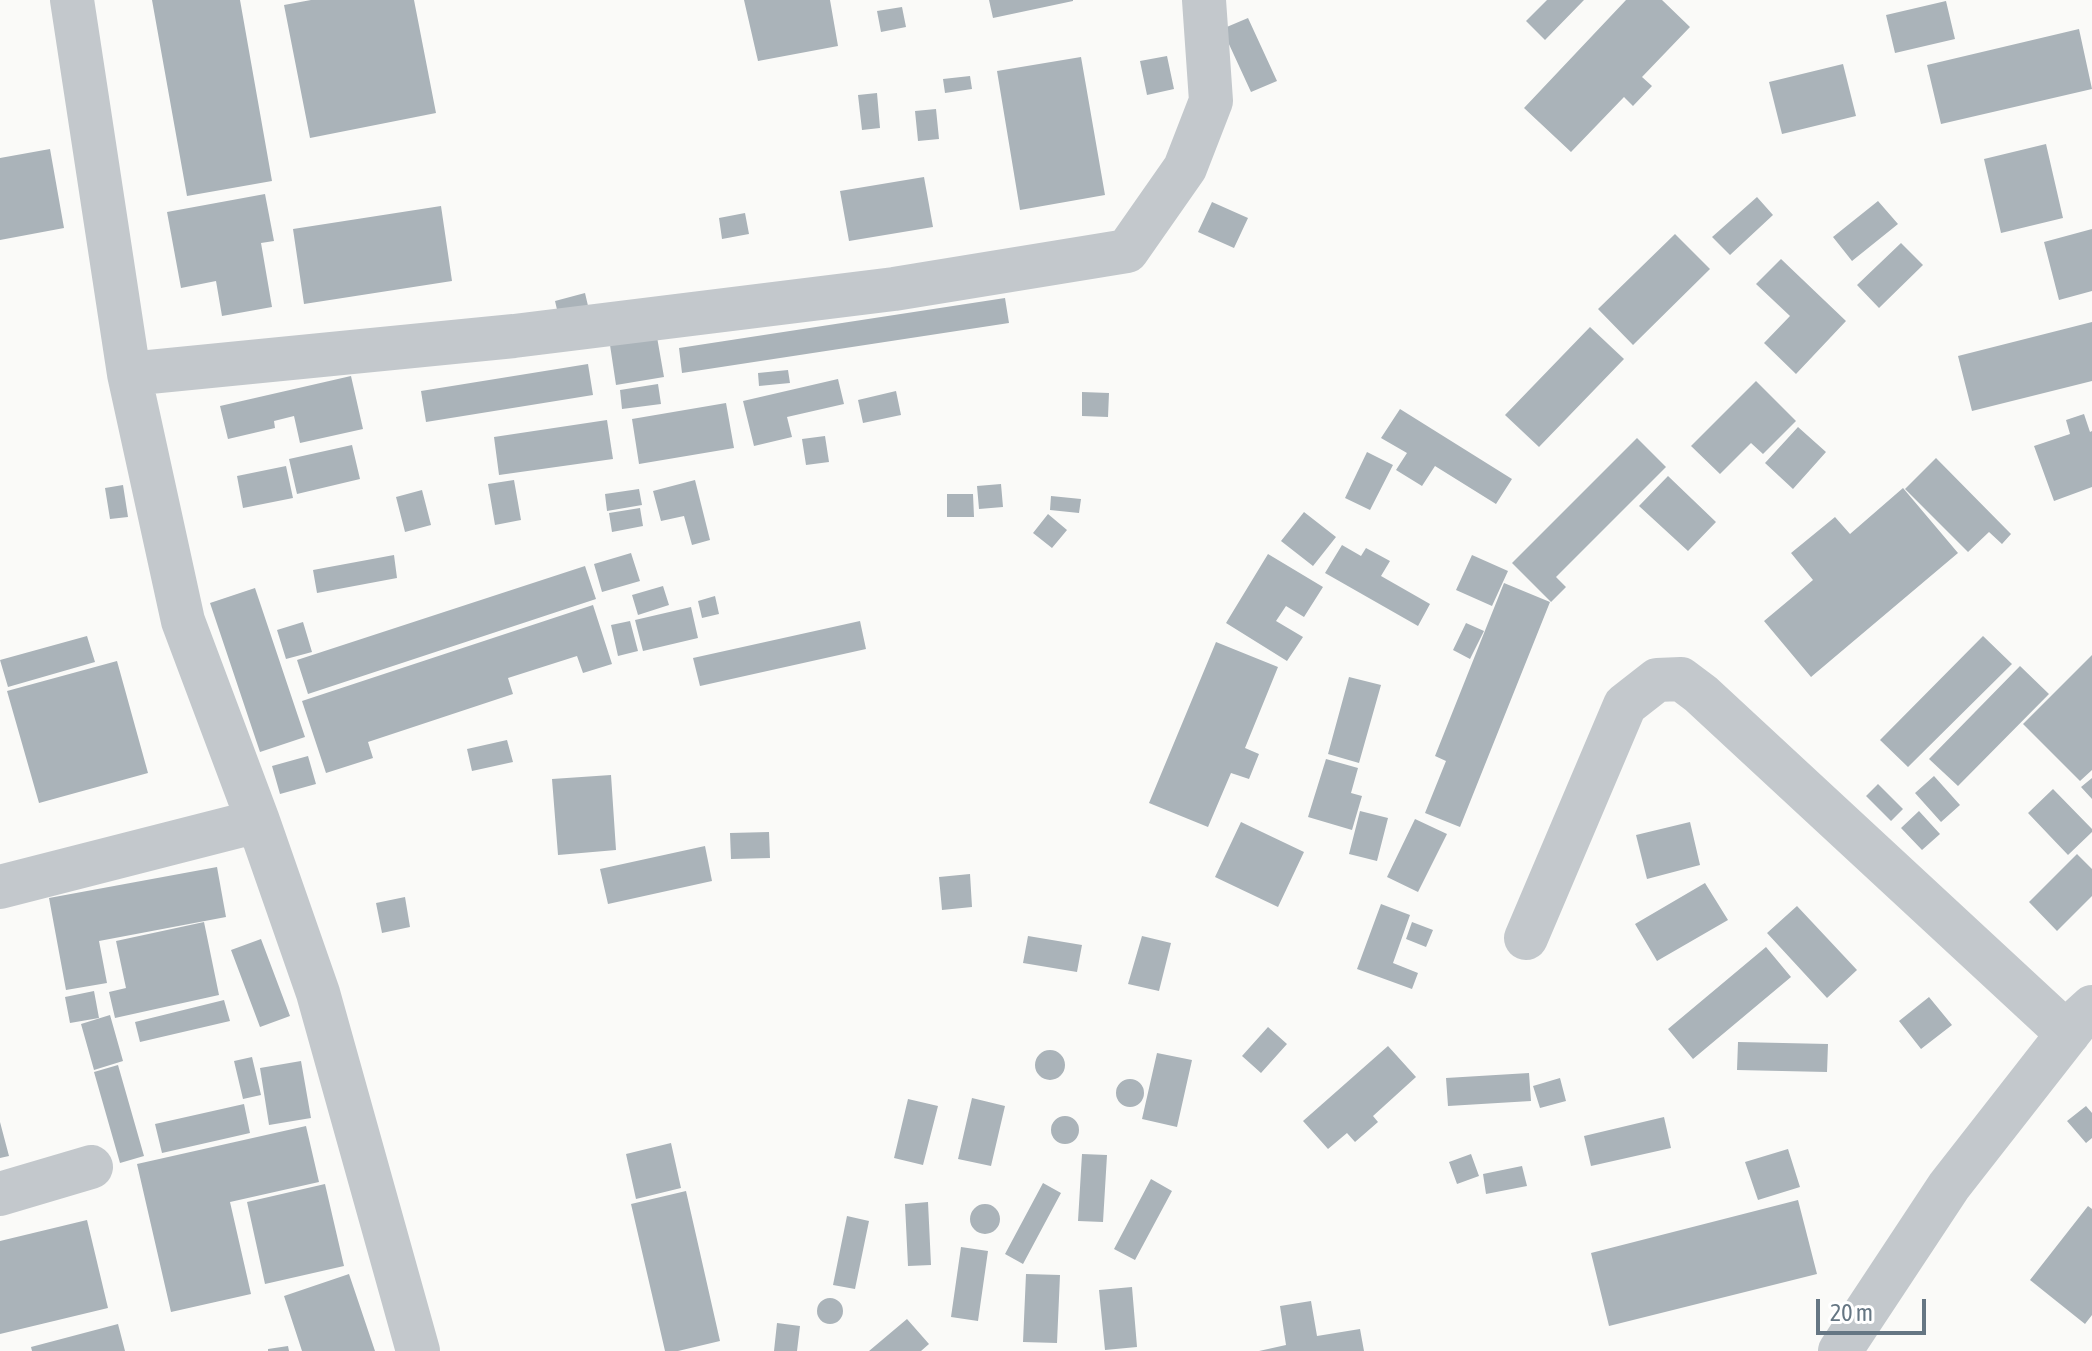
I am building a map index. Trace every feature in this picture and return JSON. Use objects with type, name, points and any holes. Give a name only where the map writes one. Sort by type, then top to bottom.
[{"type":"street","points":[[72,0],[129,374],[183,621],[318,993],[418,1351]]},
{"type":"street","points":[[129,374],[514,336],[894,289],[1127,251],[1185,168],[1211,101],[1204,0]]},
{"type":"street","points":[[1526,938],[1625,705],[1657,680],[1681,679],[2080,1021],[1949,1186],[1840,1351]]},
{"type":"street","points":[[0,887],[258,821]]},
{"type":"street","points":[[0,1194],[91,1167]]},
{"type":"building","points":[[152,0],[240,0],[272,181],[187,196]]},
{"type":"building","points":[[311,0],[414,0],[436,113],[310,138],[284,5]]},
{"type":"building","points":[[744,0],[830,0],[838,46],[758,61]]},
{"type":"building","points":[[989,0],[1073,0],[1073,1],[993,18]]},
{"type":"building","points":[[1547,0],[1584,0],[1545,40],[1526,21]]},
{"type":"building","points":[[1626,0],[1662,0],[1690,27],[1642,77],[1652,86],[1633,106],[1624,97],[1571,152],[1524,108]]},
{"type":"building","points":[[1946,1],[1955,39],[1895,53],[1886,15]]},
{"type":"building","points":[[902,7],[906,27],[881,32],[877,11]]},
{"type":"building","points":[[1248,18],[1277,81],[1251,92],[1222,29]]},
{"type":"building","points":[[2079,29],[2092,89],[1941,124],[1927,65]]},
{"type":"building","points":[[1167,56],[1174,89],[1147,95],[1140,61]]},
{"type":"building","points":[[1081,57],[1105,195],[1020,210],[997,71]]},
{"type":"building","points":[[1843,64],[1856,116],[1782,134],[1769,82]]},
{"type":"building","points":[[970,76],[972,89],[945,93],[943,79]]},
{"type":"building","points":[[877,93],[880,128],[862,130],[858,95]]},
{"type":"building","points":[[936,109],[939,139],[918,141],[915,111]]},
{"type":"building","points":[[2046,144],[2063,218],[2001,233],[1984,159]]},
{"type":"building","points":[[50,149],[64,228],[0,240],[0,158]]},
{"type":"building","points":[[924,177],[933,227],[849,241],[840,191]]},
{"type":"building","points":[[265,194],[274,241],[261,243],[272,307],[222,316],[216,281],[181,288],[167,212]]},
{"type":"building","points":[[1757,197],[1773,215],[1730,255],[1712,237]]},
{"type":"building","points":[[1878,201],[1898,224],[1852,261],[1833,237]]},
{"type":"building","points":[[1212,202],[1248,218],[1234,248],[1198,232]]},
{"type":"building","points":[[441,206],[452,281],[304,304],[293,229]]},
{"type":"building","points":[[745,213],[749,234],[722,239],[719,218]]},
{"type":"building","points":[[2092,229],[2092,291],[2059,300],[2044,242]]},
{"type":"building","points":[[1675,234],[1710,269],[1633,345],[1598,309]]},
{"type":"building","points":[[1901,243],[1923,265],[1879,308],[1857,285]]},
{"type":"building","points":[[1781,259],[1846,321],[1796,374],[1764,343],[1790,316],[1756,284]]},
{"type":"building","points":[[585,293],[589,310],[559,318],[555,301]]},
{"type":"building","points":[[1005,298],[1009,323],[682,373],[679,348]]},
{"type":"building","points":[[2092,322],[2092,381],[1972,411],[1958,356]]},
{"type":"building","points":[[1590,327],[1624,359],[1539,447],[1505,415]]},
{"type":"building","points":[[657,337],[664,377],[616,385],[610,345]]},
{"type":"building","points":[[588,364],[593,395],[426,422],[421,391]]},
{"type":"building","points":[[788,370],[790,383],[759,386],[758,373]]},
{"type":"building","points":[[351,376],[363,429],[300,443],[294,416],[274,421],[275,428],[228,439],[220,406]]},
{"type":"building","points":[[838,379],[844,404],[787,417],[792,437],[754,446],[743,401]]},
{"type":"building","points":[[1756,381],[1796,421],[1763,454],[1751,443],[1720,474],[1691,446]]},
{"type":"building","points":[[658,384],[661,404],[622,409],[620,390]]},
{"type":"building","points":[[896,391],[901,415],[863,423],[858,400]]},
{"type":"building","points":[[1082,392],[1109,393],[1108,417],[1082,416]]},
{"type":"building","points":[[726,403],[734,448],[639,464],[632,419]]},
{"type":"building","points":[[1400,409],[1512,479],[1496,504],[1435,466],[1422,486],[1396,470],[1407,453],[1381,438]]},
{"type":"building","points":[[2084,414],[2092,431],[2092,487],[2054,501],[2034,446],[2070,434],[2066,420]]},
{"type":"building","points":[[607,420],[613,459],[499,475],[494,437]]},
{"type":"building","points":[[1798,427],[1826,452],[1793,489],[1765,463]]},
{"type":"building","points":[[825,436],[829,462],[806,465],[802,439]]},
{"type":"building","points":[[1637,438],[1666,467],[1556,577],[1566,587],[1551,602],[1512,563]]},
{"type":"building","points":[[352,445],[360,479],[297,494],[289,459]]},
{"type":"building","points":[[1367,452],[1393,465],[1370,510],[1345,498]]},
{"type":"building","points":[[1936,458],[2011,534],[2002,544],[1989,532],[1968,552],[1905,489]]},
{"type":"building","points":[[286,466],[293,498],[243,508],[237,476]]},
{"type":"building","points":[[1668,476],[1716,522],[1688,551],[1639,506]]},
{"type":"building","points":[[514,480],[521,520],[495,525],[488,484]]},
{"type":"building","points":[[695,480],[710,540],[692,545],[684,516],[661,521],[653,491]]},
{"type":"building","points":[[1001,484],[1003,507],[979,509],[977,486]]},
{"type":"building","points":[[123,485],[128,517],[110,519],[105,488]]},
{"type":"building","points":[[1903,488],[1958,553],[1811,677],[1764,621],[1813,580],[1791,553],[1835,517],[1850,534]]},
{"type":"building","points":[[639,489],[642,505],[607,511],[605,494]]},
{"type":"building","points":[[422,490],[431,525],[405,532],[396,497]]},
{"type":"building","points":[[947,494],[973,494],[974,517],[947,517]]},
{"type":"building","points":[[1051,496],[1081,499],[1079,513],[1050,510]]},
{"type":"building","points":[[640,508],[643,526],[612,532],[609,513]]},
{"type":"building","points":[[1304,512],[1336,537],[1313,566],[1281,541]]},
{"type":"building","points":[[1048,514],[1067,530],[1052,548],[1033,533]]},
{"type":"building","points":[[1342,545],[1361,556],[1366,548],[1390,561],[1381,576],[1430,604],[1418,626],[1325,573]]},
{"type":"building","points":[[631,553],[640,581],[602,592],[594,564]]},
{"type":"building","points":[[1268,554],[1323,587],[1304,617],[1286,606],[1276,621],[1303,637],[1287,661],[1226,623]]},
{"type":"building","points":[[394,555],[397,578],[317,593],[313,570]]},
{"type":"building","points":[[1472,555],[1508,571],[1492,606],[1456,590]]},
{"type":"building","points":[[585,566],[596,599],[308,694],[297,660]]},
{"type":"building","points":[[1504,583],[1550,602],[1460,827],[1425,813],[1446,761],[1435,756]]},
{"type":"building","points":[[663,586],[669,605],[638,615],[632,595]]},
{"type":"building","points":[[255,588],[305,737],[260,752],[210,603]]},
{"type":"building","points":[[715,596],[719,614],[702,618],[698,601]]},
{"type":"building","points":[[593,605],[612,664],[583,673],[577,656],[508,678],[513,694],[368,742],[373,758],[326,773],[302,701]]},
{"type":"building","points":[[691,607],[698,638],[643,651],[635,620]]},
{"type":"building","points":[[630,621],[638,651],[618,656],[611,625]]},
{"type":"building","points":[[860,621],[866,649],[700,686],[693,658]]},
{"type":"building","points":[[303,622],[312,652],[286,659],[277,630]]},
{"type":"building","points":[[1466,623],[1484,631],[1470,659],[1453,650]]},
{"type":"building","points":[[87,636],[95,662],[8,687],[0,660]]},
{"type":"building","points":[[1983,636],[2012,664],[1908,767],[1880,740]]},
{"type":"building","points":[[1216,642],[1278,667],[1245,748],[1259,754],[1249,779],[1231,773],[1208,827],[1149,803]]},
{"type":"building","points":[[2092,655],[2092,770],[2080,781],[2023,724]]},
{"type":"building","points":[[117,661],[148,773],[39,803],[7,691]]},
{"type":"building","points":[[2020,666],[2049,694],[1958,786],[1929,759]]},
{"type":"building","points":[[1349,677],[1381,685],[1359,763],[1328,754]]},
{"type":"building","points":[[507,740],[513,762],[472,771],[467,749]]},
{"type":"building","points":[[308,756],[316,784],[280,794],[272,766]]},
{"type":"building","points":[[1326,759],[1358,768],[1351,793],[1362,796],[1352,830],[1308,817]]},
{"type":"building","points":[[611,775],[616,850],[558,855],[552,779]]},
{"type":"building","points":[[1934,776],[1960,805],[1941,822],[1915,793]]},
{"type":"building","points":[[2092,778],[2092,799],[2081,787]]},
{"type":"building","points":[[1878,784],[1903,809],[1891,821],[1866,796]]},
{"type":"building","points":[[2053,789],[2092,829],[2068,855],[2028,813]]},
{"type":"building","points":[[1360,811],[1388,818],[1377,861],[1349,854]]},
{"type":"building","points":[[1919,811],[1940,834],[1922,850],[1901,828]]},
{"type":"building","points":[[1415,819],[1447,834],[1418,892],[1387,877]]},
{"type":"building","points":[[1241,822],[1304,852],[1278,907],[1215,877]]},
{"type":"building","points":[[1690,822],[1700,865],[1647,879],[1636,835]]},
{"type":"building","points":[[769,832],[770,858],[731,859],[730,833]]},
{"type":"building","points":[[705,846],[712,881],[608,904],[600,869]]},
{"type":"building","points":[[2077,854],[2092,869],[2092,896],[2057,931],[2029,902]]},
{"type":"building","points":[[217,867],[226,917],[99,941],[107,983],[66,990],[49,898]]},
{"type":"building","points":[[970,874],[972,907],[942,910],[939,877]]},
{"type":"building","points":[[1705,883],[1728,920],[1657,961],[1635,924]]},
{"type":"building","points":[[405,897],[410,927],[382,933],[376,903]]},
{"type":"building","points":[[1381,904],[1410,915],[1393,963],[1418,973],[1412,989],[1357,969]]},
{"type":"building","points":[[1797,906],[1857,970],[1827,998],[1767,933]]},
{"type":"building","points":[[204,922],[219,995],[115,1018],[109,992],[126,988],[116,941]]},
{"type":"building","points":[[1412,922],[1433,930],[1426,947],[1406,939]]},
{"type":"building","points":[[1028,936],[1082,945],[1077,972],[1023,963]]},
{"type":"building","points":[[1142,936],[1171,943],[1159,991],[1128,984]]},
{"type":"building","points":[[261,939],[290,1016],[260,1027],[231,950]]},
{"type":"building","points":[[1766,947],[1791,977],[1693,1059],[1668,1029]]},
{"type":"building","points":[[94,991],[99,1018],[70,1023],[65,997]]},
{"type":"building","points":[[1929,997],[1952,1025],[1921,1049],[1899,1021]]},
{"type":"building","points":[[224,1000],[230,1021],[140,1042],[135,1022]]},
{"type":"building","points":[[110,1015],[123,1061],[94,1070],[81,1024]]},
{"type":"building","points":[[1268,1027],[1287,1044],[1261,1073],[1242,1056]]},
{"type":"building","points":[[1738,1042],[1828,1044],[1827,1072],[1737,1070]]},
{"type":"building","points":[[1388,1046],[1416,1077],[1373,1116],[1378,1122],[1355,1142],[1347,1133],[1328,1149],[1303,1121]]},
{"type":"building","points":[[1050,1050],[1060,1055],[1065,1065],[1060,1075],[1050,1080],[1040,1075],[1035,1065],[1040,1055]]},
{"type":"building","points":[[1157,1053],[1192,1060],[1177,1127],[1142,1119]]},
{"type":"building","points":[[252,1057],[261,1095],[243,1099],[234,1061]]},
{"type":"building","points":[[301,1061],[311,1118],[269,1125],[260,1068]]},
{"type":"building","points":[[118,1065],[144,1156],[120,1163],[94,1072]]},
{"type":"building","points":[[1529,1073],[1531,1101],[1448,1106],[1446,1078]]},
{"type":"building","points":[[1560,1078],[1566,1101],[1540,1108],[1533,1086]]},
{"type":"building","points":[[1130,1079],[1140,1083],[1144,1093],[1140,1103],[1130,1107],[1120,1103],[1116,1093],[1120,1083]]},
{"type":"building","points":[[972,1098],[1005,1106],[991,1166],[958,1159]]},
{"type":"building","points":[[908,1099],[938,1106],[923,1165],[894,1158]]},
{"type":"building","points":[[244,1104],[250,1133],[162,1153],[155,1124]]},
{"type":"building","points":[[2086,1106],[2092,1113],[2092,1138],[2086,1143],[2067,1121]]},
{"type":"building","points":[[1065,1116],[1075,1120],[1079,1130],[1075,1140],[1065,1144],[1055,1140],[1051,1130],[1055,1120]]},
{"type":"building","points":[[1664,1117],[1671,1148],[1591,1166],[1584,1136]]},
{"type":"building","points":[[0,1122],[9,1156],[0,1158]]},
{"type":"building","points":[[306,1126],[319,1182],[230,1202],[251,1294],[171,1312],[137,1164]]},
{"type":"building","points":[[671,1143],[681,1188],[636,1199],[626,1154]]},
{"type":"building","points":[[1788,1149],[1800,1187],[1758,1200],[1745,1162]]},
{"type":"building","points":[[1082,1154],[1107,1155],[1103,1222],[1078,1221]]},
{"type":"building","points":[[1471,1154],[1479,1176],[1457,1184],[1449,1162]]},
{"type":"building","points":[[1522,1166],[1527,1186],[1486,1194],[1483,1174]]},
{"type":"building","points":[[1151,1179],[1172,1191],[1135,1260],[1114,1249]]},
{"type":"building","points":[[1043,1183],[1061,1193],[1023,1264],[1005,1254]]},
{"type":"building","points":[[325,1184],[344,1266],[265,1284],[247,1202]]},
{"type":"building","points":[[686,1191],[720,1341],[665,1351],[631,1204]]},
{"type":"building","points":[[1798,1200],[1817,1274],[1609,1326],[1591,1253]]},
{"type":"building","points":[[928,1202],[931,1265],[908,1266],[905,1204]]},
{"type":"building","points":[[985,1204],[996,1208],[1000,1219],[996,1230],[985,1234],[974,1230],[970,1219],[974,1208]]},
{"type":"building","points":[[2088,1206],[2092,1209],[2092,1315],[2085,1324],[2030,1280]]},
{"type":"building","points":[[847,1216],[869,1221],[855,1289],[833,1285]]},
{"type":"building","points":[[87,1220],[108,1308],[0,1334],[0,1241]]},
{"type":"building","points":[[961,1247],[988,1251],[978,1321],[951,1317]]},
{"type":"building","points":[[349,1274],[375,1351],[302,1351],[284,1296]]},
{"type":"building","points":[[1026,1274],[1060,1275],[1057,1343],[1023,1342]]},
{"type":"building","points":[[1132,1287],[1137,1347],[1105,1350],[1099,1290]]},
{"type":"building","points":[[830,1298],[839,1302],[843,1311],[839,1320],[830,1324],[821,1320],[817,1311],[821,1302]]},
{"type":"building","points":[[1311,1301],[1317,1336],[1360,1329],[1364,1351],[1259,1351],[1286,1345],[1280,1306]]},
{"type":"building","points":[[907,1319],[929,1344],[921,1351],[869,1351]]},
{"type":"building","points":[[777,1323],[800,1326],[797,1351],[774,1351]]},
{"type":"building","points":[[118,1324],[125,1351],[32,1351],[31,1347]]},
{"type":"building","points":[[288,1346],[289,1351],[268,1351],[268,1349]]}]
